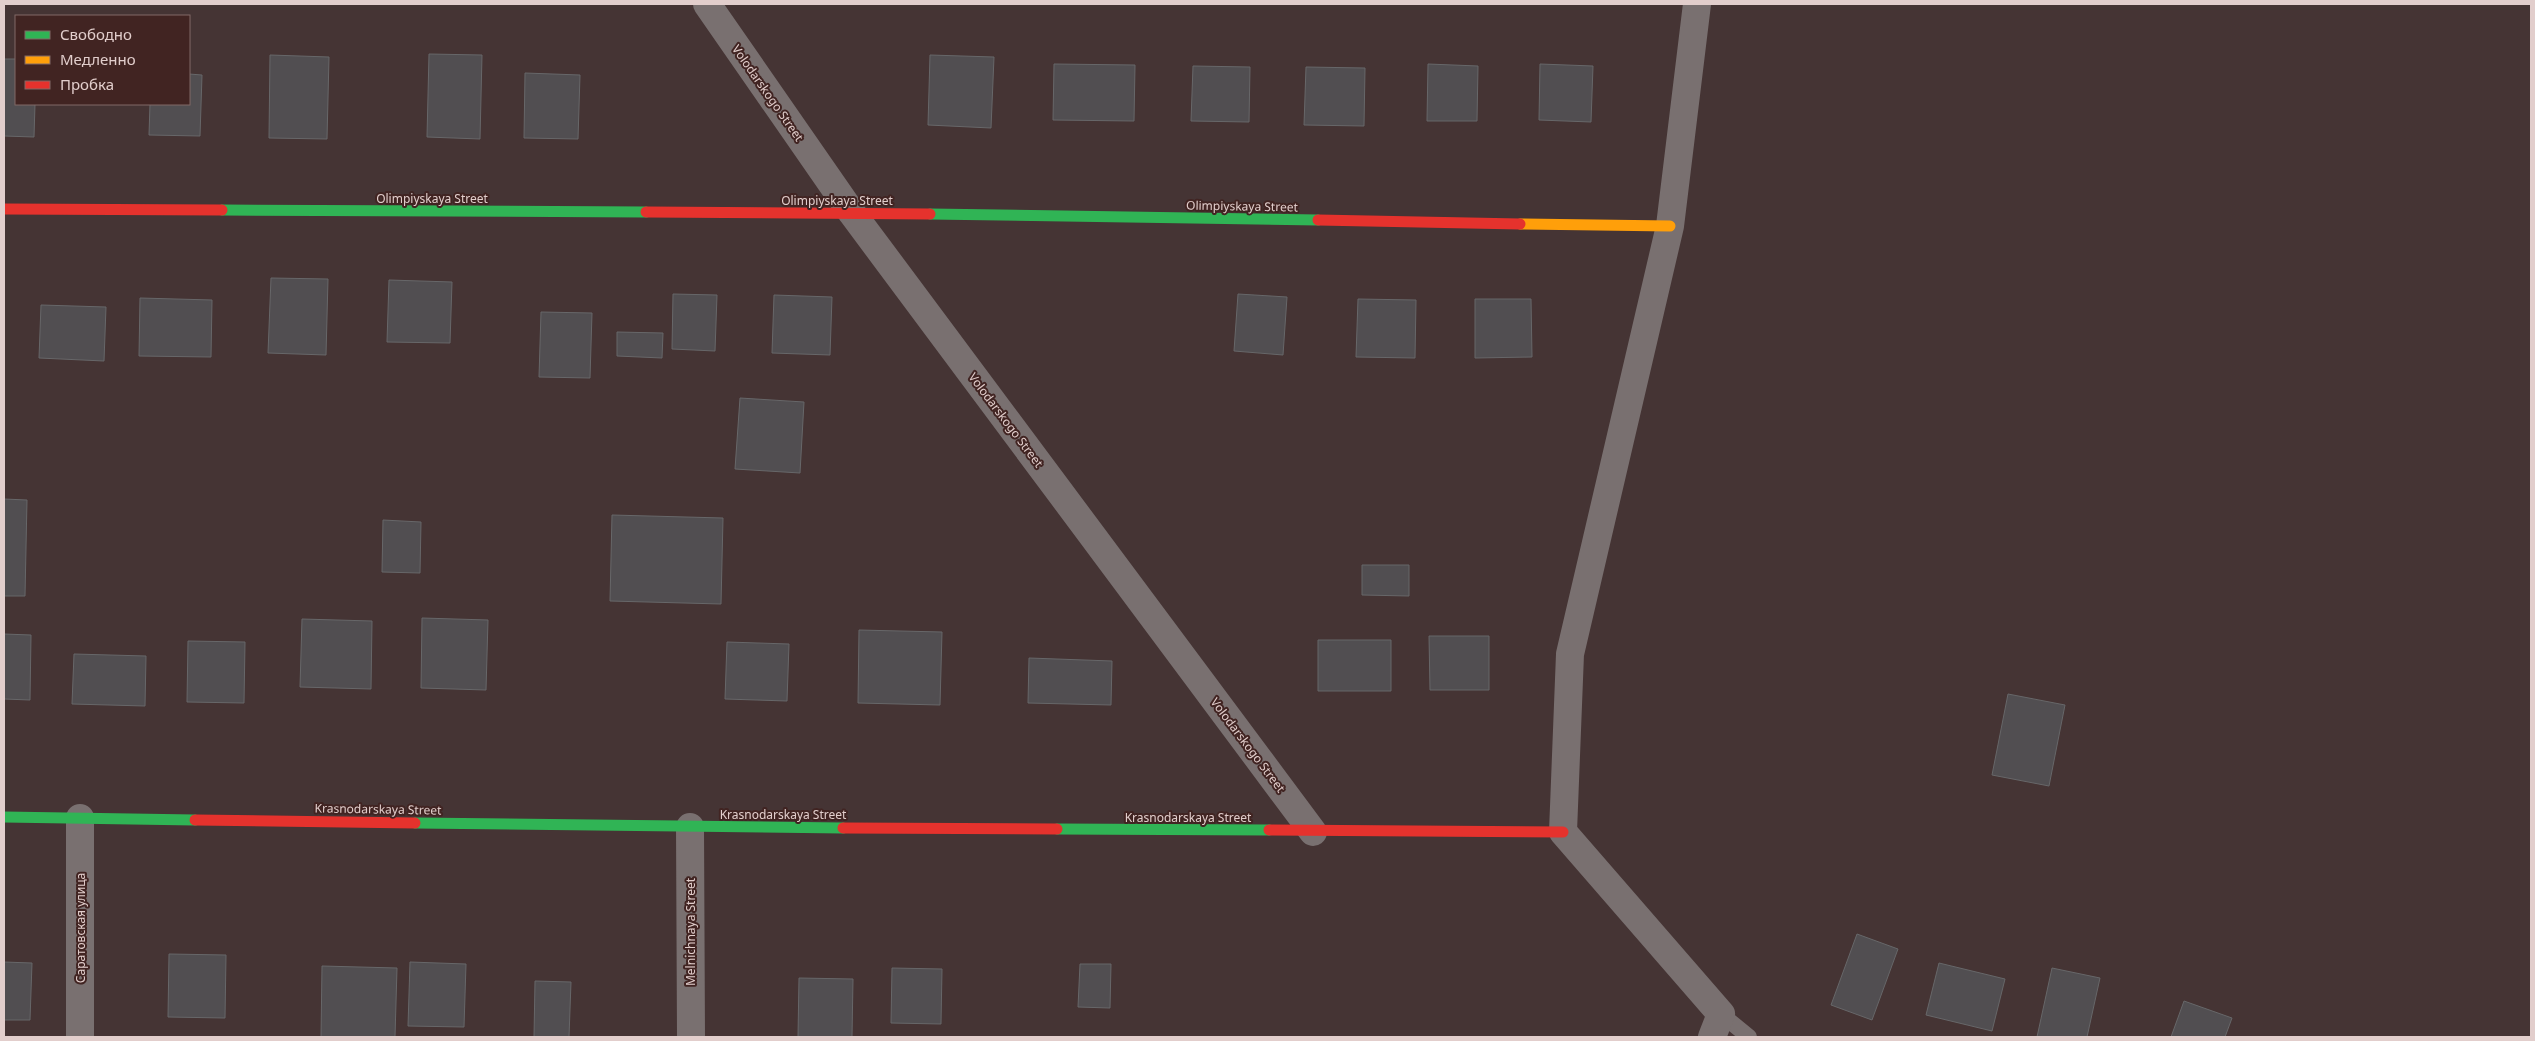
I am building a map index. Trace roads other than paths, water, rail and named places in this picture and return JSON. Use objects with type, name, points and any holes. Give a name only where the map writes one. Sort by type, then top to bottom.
[{"type":"street","name":"Volodarskogo Street","points":[[706,4],[852,214],[1313,832]]},
{"type":"street","points":[[1697,4],[1670,226],[1570,654],[1563,832],[1717,1026]]},
{"type":"street","name":"Olimpiyskaya Street","points":[[4,210],[852,214],[1670,226]]},
{"type":"street","name":"Krasnodarskaya Street","points":[[4,817],[690,827],[1563,832]]},
{"type":"street","name":"Саратовская улица","points":[[80,818],[80,1037]]},
{"type":"street","name":"Melnichnaya Street","points":[[690,827],[691,1037]]},
{"type":"lane","points":[[1717,1026],[1749,1037]]}]
